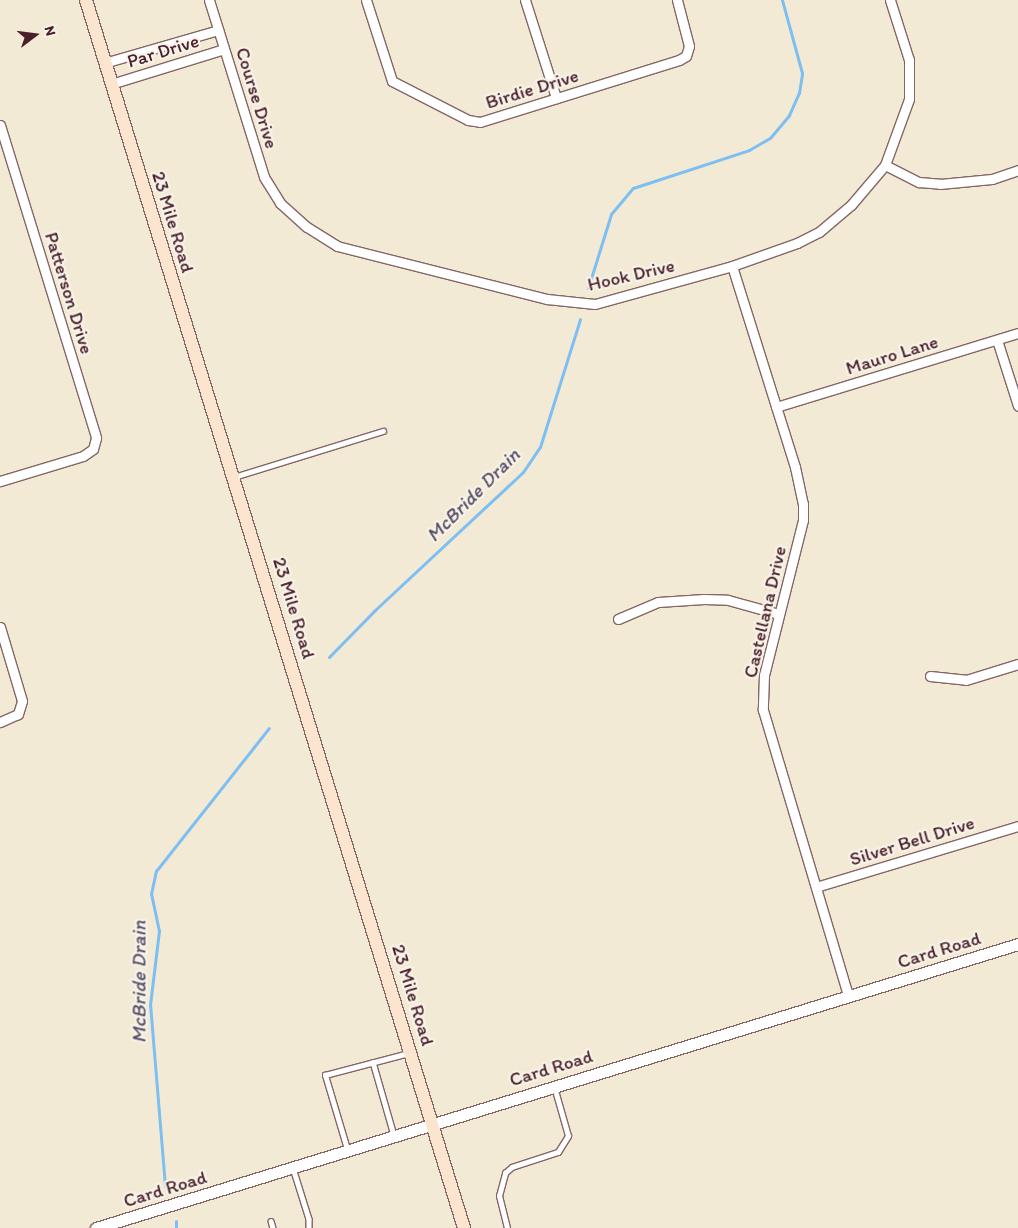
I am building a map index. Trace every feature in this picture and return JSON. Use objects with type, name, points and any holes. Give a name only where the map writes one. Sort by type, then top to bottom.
[{"type":"main road","name":"23 Mile Road","points":[[86,0],[110,84],[464,1228]]},
{"type":"street","name":"Course Drive","points":[[208,0],[264,177],[280,203]]},
{"type":"street","name":"Birdie Drive","points":[[366,0],[392,81],[468,120],[480,122],[686,56],[689,46],[687,31],[677,0]]},
{"type":"street","points":[[525,0],[556,98]]},
{"type":"street","points":[[890,0],[909,60],[909,99],[885,165],[919,182],[940,184],[969,183],[1018,170]]},
{"type":"street","name":"Par Drive","points":[[104,63],[218,30]]},
{"type":"street","name":"Par Drive","points":[[110,84],[224,50]]},
{"type":"street","name":"Patterson Drive","points":[[0,125],[95,434],[93,449],[73,458],[0,481]]},
{"type":"street","name":"Hook Drive","points":[[280,203],[307,227],[337,246],[547,299],[595,304],[732,266],[819,232],[851,205],[885,165]]},
{"type":"street","name":"Castellana Drive","points":[[732,266],[776,407],[803,504],[803,520],[764,675],[764,710],[848,995]]},
{"type":"street","name":"Mauro Lane","points":[[776,407],[1018,333]]},
{"type":"street","points":[[997,340],[1018,406]]},
{"type":"street","points":[[618,619],[658,602],[704,598],[728,600],[780,614]]},
{"type":"street","points":[[0,627],[22,700],[18,714],[4,720]]},
{"type":"street","points":[[930,676],[966,680],[1018,664]]},
{"type":"street","name":"Silver Bell Drive","points":[[816,887],[1018,826]]},
{"type":"street","name":"Card Road","points":[[96,1228],[554,1085],[1018,944]]},
{"type":"lane","points":[[233,477],[383,431]]},
{"type":"lane","points":[[348,1150],[325,1075],[411,1053]]},
{"type":"lane","points":[[373,1062],[394,1135]]},
{"type":"lane","points":[[507,1228],[499,1196],[505,1173],[512,1167],[558,1152],[568,1136],[554,1085]]},
{"type":"lane","points":[[293,1167],[309,1218],[309,1228]]},
{"type":"lane","points":[[271,1221],[273,1228]]},
{"type":"waterway","name":"McBride Drain","points":[[588,288],[611,214],[633,188],[749,150],[770,138],[789,115],[799,93],[802,73],[782,0]]},
{"type":"waterway","name":"McBride Drain","points":[[329,657],[375,610],[523,472],[540,447],[580,319]]},
{"type":"waterway","name":"McBride Drain","points":[[165,1186],[150,1005],[159,931],[151,894],[156,871],[269,728]]},
{"type":"waterway","name":"McBride Drain","points":[[176,1221],[176,1228]]}]
